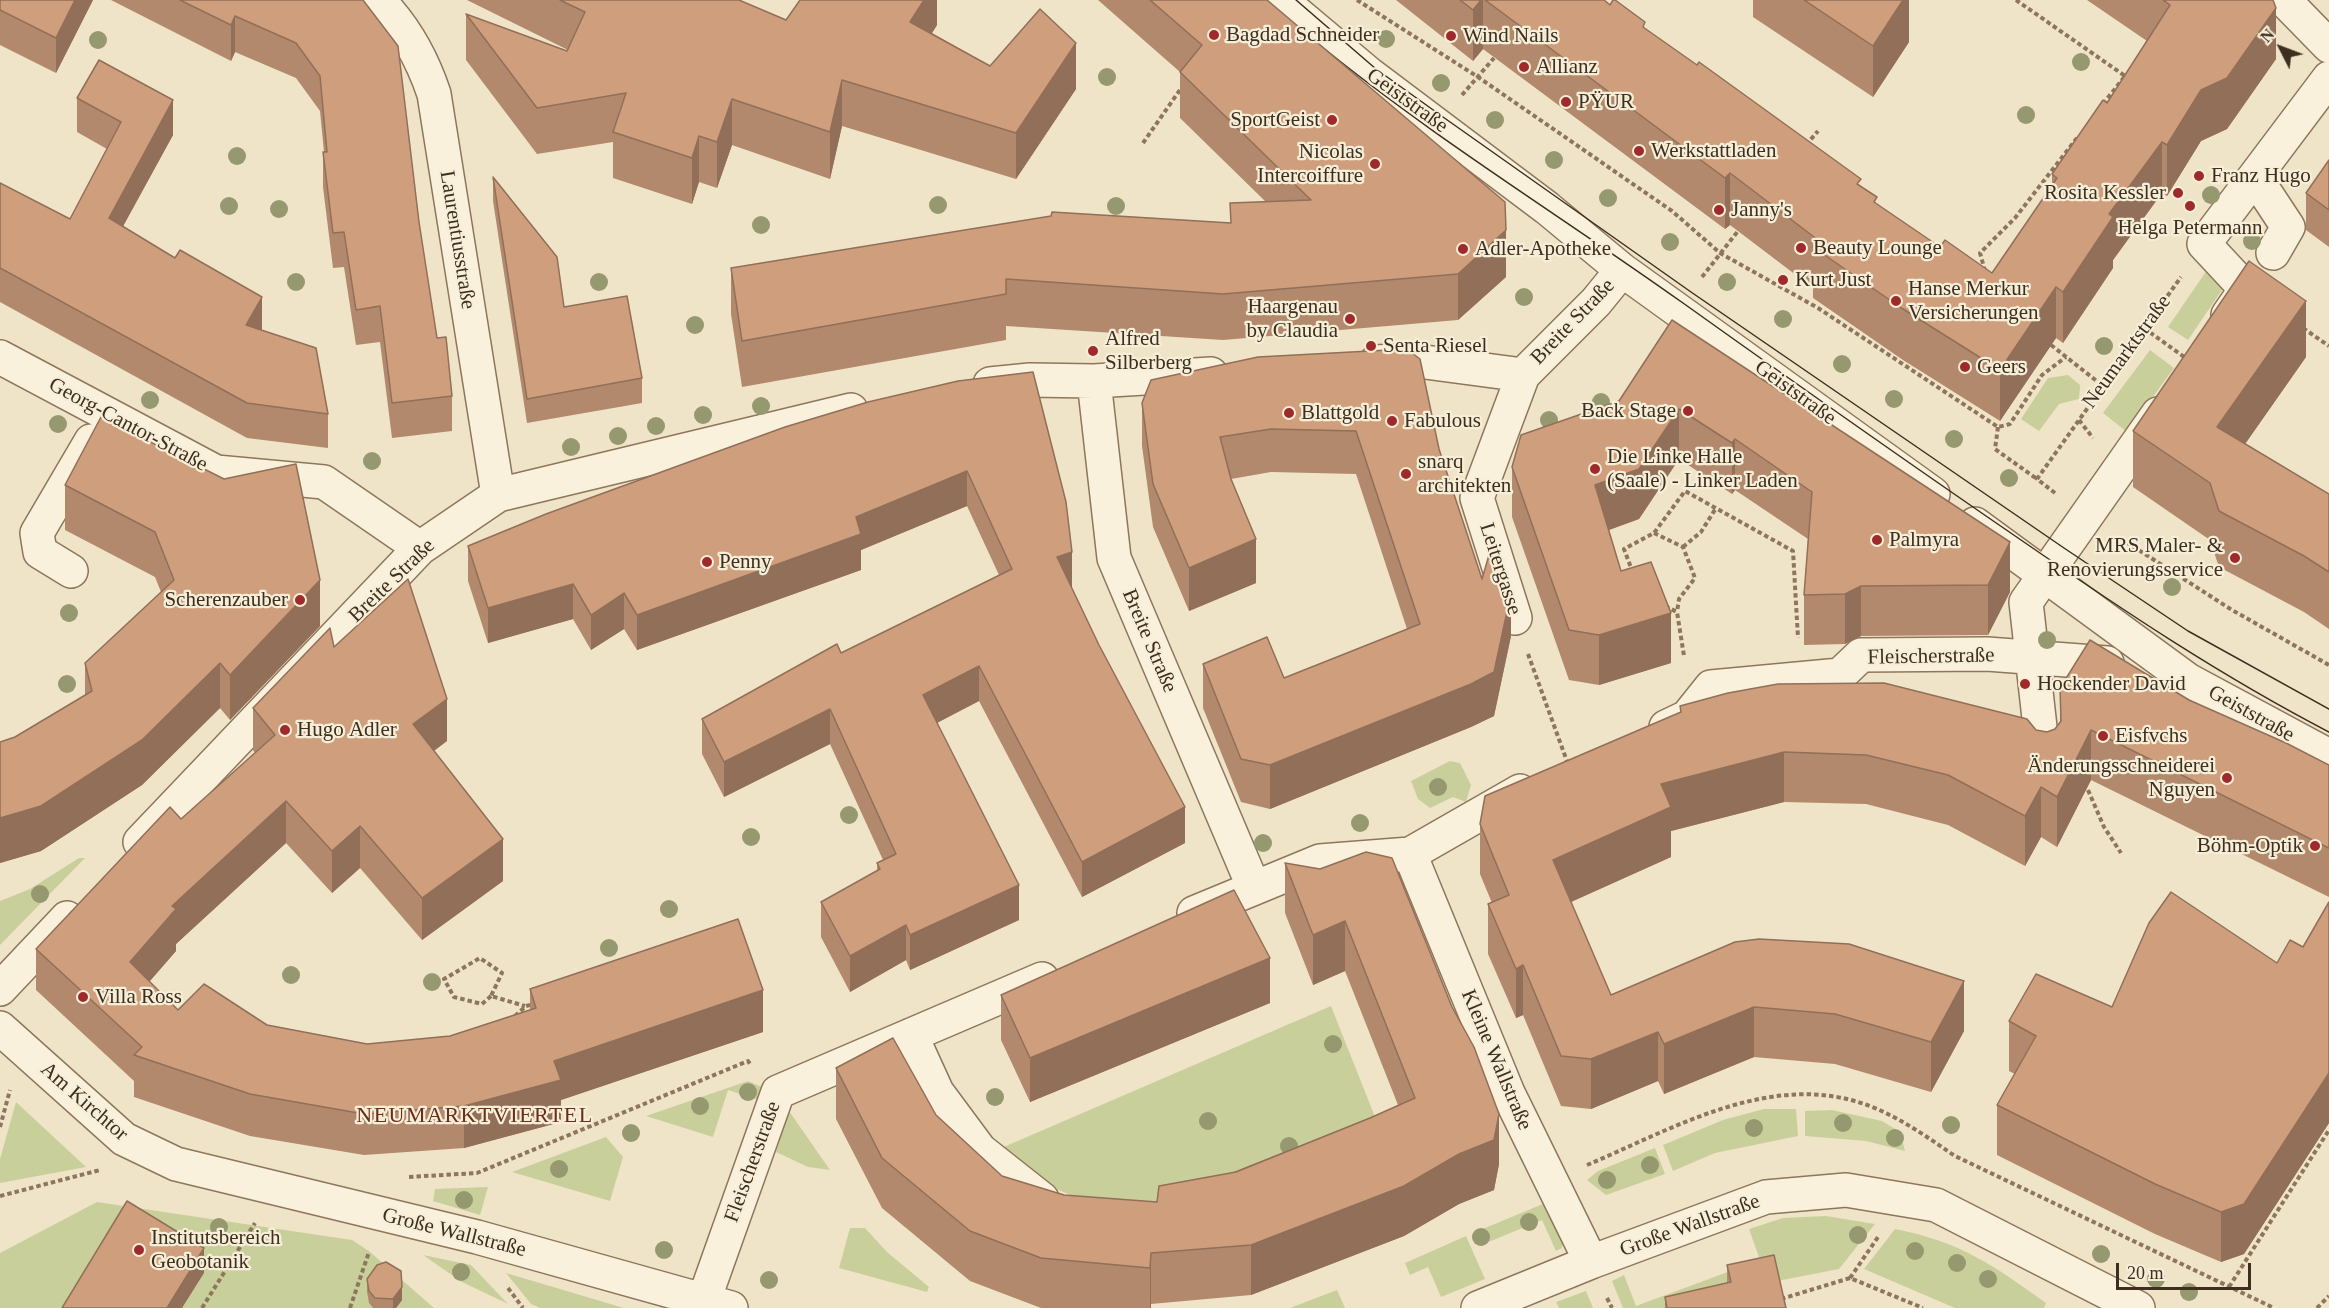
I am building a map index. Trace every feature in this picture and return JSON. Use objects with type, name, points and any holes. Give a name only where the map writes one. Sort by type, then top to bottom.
[{"type":"street","name":"Laurentiusstraße","points":[[378,0],[405,32],[423,62],[434,94],[498,495]]},
{"type":"street","name":"Geiststraße","points":[[1281,0],[1370,74],[1439,124],[1623,270],[2188,680],[2329,756]]},
{"type":"street","points":[[2284,0],[2329,46]]},
{"type":"street","points":[[2213,336],[2246,289],[2204,244],[2329,78]]},
{"type":"street","points":[[2255,177],[2288,227],[2273,253]]},
{"type":"street","name":"Breite Straße","points":[[1341,365],[1410,360],[1523,375],[1596,302],[1623,270]]},
{"type":"street","name":"Georg-Cantor-Straße","points":[[0,357],[216,472],[324,482],[420,548]]},
{"type":"street","points":[[2044,763],[2026,602],[2194,364]]},
{"type":"street","points":[[958,387],[1030,380],[1094,381],[1236,372]]},
{"type":"street","name":"Leitergasse","points":[[1515,618],[1477,498],[1523,375]]},
{"type":"street","name":"Breite Straße","points":[[1094,381],[1114,558],[1254,888]]},
{"type":"street","name":"Breite Straße","points":[[117,867],[420,548],[498,495],[880,403]]},
{"type":"street","points":[[71,571],[40,552],[37,533],[107,414]]},
{"type":"street","name":"Fleischerstraße","points":[[1711,687],[1840,675],[1861,655],[1987,654],[2107,663]]},
{"type":"street","points":[[1638,739],[1687,717],[1711,687]]},
{"type":"street","points":[[1169,924],[1320,861],[1410,854],[1568,764]]},
{"type":"street","name":"Kleine Wallstraße","points":[[1410,854],[1508,1093],[1591,1262]]},
{"type":"street","points":[[0,989],[92,892]]},
{"type":"street","name":"Fleischerstraße","points":[[717,1304],[778,1092],[1072,966]]},
{"type":"street","name":"Am Kirchtor","points":[[0,1028],[124,1139],[176,1164]]},
{"type":"street","points":[[911,1035],[937,1092],[980,1150],[1042,1199]]},
{"type":"street","name":"Große Wallstraße","points":[[176,1164],[467,1235],[717,1304]]},
{"type":"street","name":"Große Wallstraße","points":[[1478,1308],[1591,1262],[1766,1197],[1846,1190],[1936,1205],[2138,1308]]},
{"type":"path","points":[[1357,0],[1478,76],[1672,211],[1720,253],[1818,308],[1998,427],[2010,424],[2042,375],[2067,357]]},
{"type":"path","points":[[2016,0],[2125,76]]},
{"type":"path","points":[[1439,124],[1494,58]]},
{"type":"path","points":[[2096,114],[2125,76],[2134,72]]},
{"type":"path","points":[[1143,143],[1185,83]]},
{"type":"path","points":[[1804,148],[1818,131]]},
{"type":"path","points":[[1986,276],[1980,253],[2015,218],[2081,133]]},
{"type":"path","points":[[1677,308],[1738,231]]},
{"type":"path","name":"Neumarktstraße","points":[[2037,479],[2204,244]]},
{"type":"path","points":[[2301,327],[2329,346]]},
{"type":"path","points":[[2144,328],[2194,364]]},
{"type":"path","points":[[2051,345],[2103,386]]},
{"type":"path","points":[[2079,420],[2098,446]]},
{"type":"path","points":[[1998,427],[1995,449],[2087,516],[2232,610],[2329,665]]},
{"type":"path","points":[[1634,576],[1624,549],[1654,533],[1685,491],[1793,551],[1800,679]]},
{"type":"path","points":[[1683,547],[1701,532],[1716,508]]},
{"type":"path","points":[[1654,533],[1683,547],[1695,578],[1679,599],[1677,612],[1686,666],[1711,687]]},
{"type":"path","points":[[1659,603],[1677,612]]},
{"type":"path","name":"Leitergasse","points":[[1515,618],[1568,764]]},
{"type":"path","points":[[2088,790],[2104,827],[2121,853]]},
{"type":"path","points":[[480,958],[502,973],[490,996],[482,1004],[454,997],[444,979],[480,958]]},
{"type":"path","points":[[490,996],[526,1006]]},
{"type":"path","points":[[510,1021],[526,1006],[537,1003]]},
{"type":"path","points":[[401,1177],[477,1173],[748,1061],[778,1092]]},
{"type":"path","points":[[0,1127],[11,1085]]},
{"type":"path","points":[[1550,1181],[1720,1108],[1762,1096],[1838,1098],[1875,1108],[1906,1124],[1955,1156],[2274,1308]]},
{"type":"path","points":[[2229,1287],[2329,1130]]},
{"type":"path","points":[[0,1196],[100,1170]]},
{"type":"path","points":[[202,1308],[260,1215]]},
{"type":"path","points":[[350,1308],[369,1251]]},
{"type":"path","points":[[1774,1301],[1850,1278],[1923,1308]]},
{"type":"path","points":[[2317,1308],[2329,1296]]},
{"type":"green space","points":[[2207,270],[2226,284],[2188,340],[2168,327]]},
{"type":"green space","points":[[2150,350],[2174,368],[2127,432],[2103,413]]},
{"type":"green space","points":[[2068,375],[2080,385],[2079,399],[2059,404],[2039,431],[2021,419],[2048,378]]},
{"type":"green space","points":[[1450,761],[1460,763],[1471,785],[1466,802],[1453,797],[1430,808],[1418,799],[1411,781]]},
{"type":"green space","points":[[79,858],[85,858],[0,945],[0,901],[30,889]]},
{"type":"green space","points":[[1331,1006],[1381,1132],[1240,1191],[1108,1211],[1054,1188],[1022,1170],[999,1149]]},
{"type":"green space","points":[[748,1081],[764,1088],[759,1100],[728,1090],[713,1137],[646,1116]]},
{"type":"green space","points":[[16,1102],[86,1167],[0,1183],[0,1159]]},
{"type":"green space","points":[[1764,1109],[1796,1109],[1798,1136],[1715,1153],[1673,1171],[1663,1145],[1723,1120]]},
{"type":"green space","points":[[1832,1110],[1882,1121],[1900,1132],[1905,1151],[1866,1141],[1805,1136],[1805,1111]]},
{"type":"green space","points":[[789,1111],[830,1170],[808,1167],[776,1152]]},
{"type":"green space","points":[[606,1137],[623,1157],[610,1201],[512,1172]]},
{"type":"green space","points":[[1655,1148],[1665,1174],[1606,1195],[1587,1180],[1598,1171]]},
{"type":"green space","points":[[488,1187],[480,1215],[433,1201],[435,1189]]},
{"type":"green space","points":[[1550,1201],[1565,1228],[1562,1248],[1556,1251],[1542,1220],[1479,1246],[1473,1233]]},
{"type":"green space","points":[[97,1202],[352,1240],[369,1251],[434,1308],[0,1308],[0,1253]]},
{"type":"green space","points":[[1826,1216],[1875,1224],[1839,1269],[1741,1288],[1670,1308],[1623,1308],[1612,1281],[1624,1275],[1636,1306],[1760,1260],[1749,1229],[1783,1218]]},
{"type":"green space","points":[[850,1228],[865,1228],[887,1252],[929,1287],[927,1292],[839,1268]]},
{"type":"green space","points":[[1895,1229],[1918,1234],[1958,1248],[1992,1266],[2046,1303],[2044,1308],[1955,1308],[1864,1269]]},
{"type":"green space","points":[[1466,1236],[1485,1279],[1441,1297],[1428,1267],[1410,1275],[1405,1263]]},
{"type":"green space","points":[[423,1255],[471,1265],[508,1304],[462,1282]]},
{"type":"green space","points":[[506,1273],[624,1308],[540,1308],[531,1304]]},
{"type":"green space","points":[[1337,1290],[1345,1308],[1290,1308]]},
{"type":"green space","points":[[1586,1291],[1593,1308],[1559,1308],[1556,1302]]},
{"type":"building","points":[[0,0],[75,0],[56,38],[0,10]]},
{"type":"building","points":[[180,0],[363,0],[398,46],[419,222],[437,338],[446,337],[452,396],[392,403],[380,306],[356,310],[344,232],[333,233],[323,152],[327,152],[320,76],[296,43],[235,16],[231,25]]},
{"type":"building","points":[[560,0],[739,0],[786,20],[800,0],[924,0],[910,22],[990,66],[1040,9],[1076,43],[1016,133],[842,80],[830,132],[732,99],[717,142],[699,136],[692,158],[613,132],[626,93],[537,108],[466,14],[567,51],[585,12]]},
{"type":"building","points":[[1150,0],[1267,0],[1505,202],[1506,230],[1458,274],[1223,294],[1006,279],[1006,294],[742,341],[731,268],[1051,216],[1052,212],[1231,223],[1230,203],[1311,200],[1180,72],[1202,45]]},
{"type":"building","points":[[1460,0],[1481,0],[1473,10]]},
{"type":"building","points":[[1485,0],[1604,0],[1610,5],[1615,0],[1645,22],[1643,27],[1697,65],[1699,62],[1861,179],[1857,184],[1877,197],[1874,202],[1940,247],[1945,240],[1992,273],[2057,178],[2052,174],[2103,100],[2107,103],[2170,5],[2163,0],[2273,0],[2276,8],[2227,78],[2201,90],[2167,145],[2162,142],[2109,214],[2113,217],[2063,292],[2056,287],[2000,370],[1903,309],[1813,247],[1818,240],[1730,173],[1725,178]]},
{"type":"building","points":[[1804,0],[1903,0],[1873,46]]},
{"type":"building","points":[[99,60],[173,100],[109,218],[175,258],[180,250],[262,297],[246,325],[316,348],[328,414],[247,403],[0,268],[0,183],[70,219],[121,122],[77,98]]},
{"type":"building","points":[[2329,160],[2329,210],[2306,193]]},
{"type":"building","points":[[493,177],[557,257],[564,307],[627,296],[642,378],[527,399]]},
{"type":"building","points":[[2249,261],[2306,301],[2217,427],[2329,494],[2329,572],[2304,556],[2219,511],[2210,483],[2133,431]]},
{"type":"building","points":[[1672,320],[2010,542],[1988,585],[1861,586],[1845,594],[1804,595],[1812,492],[1735,439],[1732,443],[1679,409],[1639,469],[1595,485],[1621,571],[1651,562],[1671,613],[1599,635],[1569,630],[1512,467],[1521,435],[1619,401]]},
{"type":"building","points":[[1407,349],[1420,359],[1439,449],[1482,579],[1489,555],[1497,581],[1503,589],[1511,593],[1494,672],[1471,684],[1270,765],[1241,759],[1203,664],[1267,637],[1284,678],[1420,624],[1356,431],[1271,429],[1220,437],[1231,479],[1256,539],[1189,568],[1153,484],[1142,403],[1151,380],[1258,357]]},
{"type":"building","points":[[1033,372],[1066,502],[1072,552],[1057,557],[1099,645],[1185,807],[1082,862],[979,666],[923,695],[1019,885],[910,935],[906,925],[850,956],[821,902],[880,869],[877,863],[896,854],[830,709],[724,762],[702,719],[837,644],[841,653],[1012,569],[967,471],[856,517],[861,534],[637,615],[624,593],[591,615],[573,584],[488,608],[468,546],[546,514],[785,427],[868,402],[958,381]]},
{"type":"building","points":[[101,417],[224,479],[296,464],[320,580],[230,675],[220,663],[142,740],[41,806],[0,818],[0,742],[15,737],[92,691],[85,663],[174,580],[155,532],[65,485]]},
{"type":"building","points":[[408,579],[447,699],[413,724],[503,839],[422,898],[360,826],[332,851],[286,801],[172,906],[176,909],[130,962],[178,1010],[204,984],[267,1025],[367,1044],[450,1036],[536,1008],[530,989],[738,919],[763,990],[554,1061],[561,1080],[464,1106],[364,1114],[250,1094],[134,1055],[142,1047],[36,949],[170,807],[181,819],[275,735],[253,708],[330,628],[334,647]]},
{"type":"building","points":[[2090,640],[2189,700],[2286,743],[2329,765],[2329,848],[2091,730],[2057,797],[2041,787],[2025,816],[1948,775],[1866,755],[1784,752],[1661,784],[1671,807],[1553,860],[1611,995],[1735,942],[1759,939],[1849,944],[1964,981],[1931,1042],[1835,1014],[1754,1007],[1664,1044],[1658,1032],[1591,1059],[1561,1056],[1523,965],[1516,969],[1488,904],[1509,895],[1480,824],[1485,796],[1681,712],[1680,706],[1728,693],[1778,684],[1884,683],[2027,719],[2036,730],[2047,732],[2055,729],[2061,721],[2060,688]]},
{"type":"building","points":[[1366,852],[1392,858],[1452,1007],[1474,1047],[1499,1114],[1494,1140],[1459,1154],[1404,1186],[1251,1245],[1151,1253],[1150,1268],[1041,1258],[970,1231],[882,1158],[836,1068],[893,1038],[936,1115],[1002,1176],[1064,1195],[1157,1202],[1159,1186],[1236,1172],[1415,1098],[1345,921],[1313,935],[1285,863],[1320,869]]},
{"type":"building","points":[[1234,890],[1270,958],[1030,1058],[1001,995]]},
{"type":"building","points":[[2171,892],[2277,963],[2290,940],[2303,947],[2329,902],[2329,1073],[2244,1204],[2221,1212],[2155,1184],[1997,1105],[2036,1036],[2009,1021],[2036,974],[2112,1007],[2149,923]]},
{"type":"building","name":"Institutsbereich Geobotanik","points":[[127,1201],[204,1248],[167,1308],[62,1308]]},
{"type":"building","points":[[1774,1255],[1786,1308],[1667,1308],[1665,1297],[1731,1282],[1727,1265]]},
{"type":"building","points":[[386,1262],[401,1271],[402,1287],[393,1299],[375,1298],[369,1291],[367,1279],[377,1265]]},
{"type":"tram line","points":[[1296,0],[1376,69],[1691,292],[2188,631],[2329,709]]},
{"type":"tram line","points":[[1316,42],[1405,111],[2059,566],[2210,665],[2329,732]]},
{"type":"place","name":"Bagdad Schneider","points":[[1214,35]]},
{"type":"place","name":"Wind Nails","points":[[1451,36]]},
{"type":"place","name":"Allianz","points":[[1524,67]]},
{"type":"place","name":"PŸUR","points":[[1566,102]]},
{"type":"place","name":"SportGeist","points":[[1332,120]]},
{"type":"place","name":"Werkstattladen","points":[[1639,151]]},
{"type":"place","name":"Nicolas Intercoiffure","points":[[1375,164]]},
{"type":"place","name":"Franz Hugo","points":[[2199,176]]},
{"type":"place","name":"Rosita Kessler","points":[[2178,193]]},
{"type":"place","name":"Helga Petermann","points":[[2190,206]]},
{"type":"place","name":"Janny's","points":[[1719,210]]},
{"type":"place","name":"Beauty Lounge","points":[[1801,248]]},
{"type":"place","name":"Adler-Apotheke","points":[[1463,249]]},
{"type":"place","name":"Kurt Just","points":[[1783,280]]},
{"type":"place","name":"Hanse Merkur Versicherungen","points":[[1896,301]]},
{"type":"place","name":"Haargenau by Claudia","points":[[1350,319]]},
{"type":"place","name":"Senta Riesel","points":[[1371,346]]},
{"type":"place","name":"Alfred Silberberg","points":[[1093,351]]},
{"type":"place","name":"Geers","points":[[1965,367]]},
{"type":"place","name":"Back Stage","points":[[1688,411]]},
{"type":"place","name":"Blattgold","points":[[1289,413]]},
{"type":"place","name":"Fabulous","points":[[1392,421]]},
{"type":"place","name":"Die Linke Halle (Saale) - Linker Laden","points":[[1595,469]]},
{"type":"place","name":"snarq architekten","points":[[1406,474]]},
{"type":"place","name":"Palmyra","points":[[1877,540]]},
{"type":"place","name":"MRS Maler- & Renovierungsservice","points":[[2235,558]]},
{"type":"place","name":"Penny","points":[[707,562]]},
{"type":"place","name":"Scherenzauber","points":[[300,600]]},
{"type":"place","name":"Hockender David","points":[[2025,684]]},
{"type":"place","name":"Hugo Adler","points":[[285,730]]},
{"type":"place","name":"Eisfvchs","points":[[2103,736]]},
{"type":"place","name":"Änderungsschneiderei Nguyen","points":[[2227,778]]},
{"type":"place","name":"Böhm-Optik","points":[[2315,846]]},
{"type":"place","name":"Villa Ross","points":[[83,997]]},
{"type":"place","name":"Institutsbereich Geobotanik","points":[[139,1250]]},
{"type":"district","name":"NEUMARKTVIERTEL","points":[[475,1116]]}]
